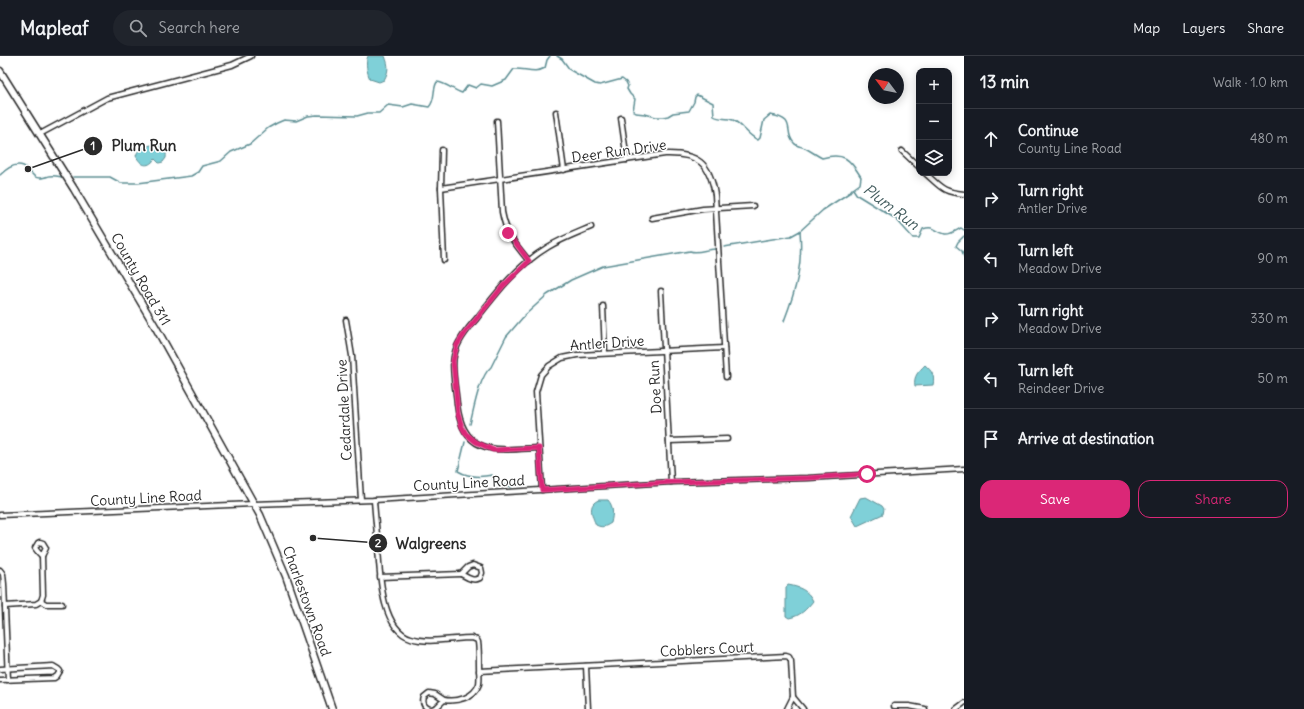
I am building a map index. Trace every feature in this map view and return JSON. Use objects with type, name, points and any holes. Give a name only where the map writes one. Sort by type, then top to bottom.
[{"type":"main road","name":"County Road 311","points":[[0,71],[74,189],[155,326],[253,504]]},
{"type":"main road","name":"Charlestown Road","points":[[253,504],[260,515],[275,548],[332,709]]},
{"type":"street","points":[[40,134],[107,98],[232,65],[251,56]]},
{"type":"street","points":[[556,112],[564,170]]},
{"type":"street","points":[[621,118],[627,160]]},
{"type":"street","points":[[497,121],[504,224],[510,237],[529,261]]},
{"type":"street","points":[[442,150],[441,188],[444,260]]},
{"type":"street","points":[[902,151],[916,164]]},
{"type":"street","name":"Deer Run Drive","points":[[441,188],[665,154],[683,154],[692,157],[704,166],[711,175],[715,195],[726,377]]},
{"type":"street","points":[[928,176],[944,190],[949,192],[964,193]]},
{"type":"street","points":[[652,218],[716,207],[753,206]]},
{"type":"street","points":[[539,448],[493,450],[476,442],[466,434],[458,414],[453,361],[457,345],[465,333],[503,286],[529,261],[547,248],[592,227]]},
{"type":"street","name":"Doe Run","points":[[661,291],[671,482]]},
{"type":"street","points":[[603,306],[605,353]]},
{"type":"street","name":"Cedardale Drive","points":[[346,320],[352,356],[360,500]]},
{"type":"street","name":"Antler Drive","points":[[542,490],[536,392],[542,375],[549,366],[562,358],[577,355],[724,348]]},
{"type":"street","points":[[669,441],[726,439]]},
{"type":"street","name":"County Line Road","points":[[0,516],[374,500],[671,482],[808,478],[964,469]]},
{"type":"street","points":[[374,500],[380,577],[383,596],[393,623],[408,637],[418,640],[474,638],[478,645],[478,684],[472,694],[457,700],[444,700],[432,694],[426,695],[423,699],[427,708],[431,709],[437,707],[444,700]]},
{"type":"street","points":[[6,606],[36,604],[41,601],[43,595],[42,556]]},
{"type":"street","points":[[380,577],[461,574],[475,580],[480,578],[482,571],[479,566],[473,564],[461,574]]},
{"type":"street","points":[[0,570],[4,579],[6,606],[8,680]]},
{"type":"street","points":[[41,601],[46,604],[62,604]]},
{"type":"street","name":"Cobblers Court","points":[[586,666],[789,656],[791,661],[793,697],[787,709]]},
{"type":"street","points":[[0,669],[53,666],[60,671],[54,678],[0,680]]},
{"type":"street","points":[[479,671],[586,666],[588,709]]},
{"type":"street","points":[[793,697],[803,709]]},
{"type":"street","points":[[956,709],[964,703]]},
{"type":"street","points":[[894,706],[909,706],[925,709]]},
{"type":"water","points":[[368,56],[385,56],[388,68],[384,80],[379,82],[370,79],[367,68]]},
{"type":"water","points":[[158,144],[165,151],[166,158],[163,162],[159,163],[155,159],[147,165],[142,164],[136,156],[137,152],[144,147]]},
{"type":"water","points":[[925,365],[929,369],[934,379],[933,385],[915,386],[915,379]]},
{"type":"water","points":[[866,497],[882,506],[884,509],[883,514],[857,526],[851,516],[860,498]]},
{"type":"water","points":[[599,500],[608,500],[612,508],[613,514],[611,523],[604,527],[596,525],[592,514],[593,504]]},
{"type":"water","points":[[788,585],[803,590],[809,594],[813,601],[802,612],[789,618],[786,616],[786,588]]},
{"type":"waterway","name":"Plum Run","points":[[73,177],[110,177],[121,183],[138,183],[191,176],[198,172],[202,166],[221,161],[231,152],[250,144],[268,128],[284,120],[296,121],[308,116],[317,115],[357,116],[368,113],[379,113],[388,105],[403,107],[412,104],[429,107],[437,82],[462,93],[468,85],[476,88],[481,84],[492,86],[506,80],[514,69],[533,71],[541,70],[545,68],[547,60],[550,56]]},
{"type":"waterway","name":"Plum Run","points":[[557,56],[562,59],[570,70],[595,84],[600,85],[622,79],[626,82],[628,86],[627,89],[635,99],[633,111],[636,113],[663,117],[673,113],[689,111],[697,95],[713,103],[714,116],[733,120],[758,140],[760,138],[764,120],[770,115],[779,117],[787,123],[791,139],[796,145],[805,148],[822,158],[836,156],[846,158],[850,161],[861,177],[860,184],[853,189],[857,195],[896,219],[913,238],[919,238],[923,229],[927,228],[933,228],[947,234],[961,228],[964,230]]},
{"type":"waterway","name":"Plum Run","points":[[0,175],[9,168],[20,165],[24,166],[38,178],[52,176],[62,177]]},
{"type":"waterway","points":[[724,247],[791,236],[800,231],[823,210],[849,193],[852,189]]},
{"type":"waterway","points":[[784,321],[798,277],[801,243],[800,231]]},
{"type":"waterway","name":"Plum Run","points":[[964,236],[956,246],[962,251],[964,257]]},
{"type":"waterway","points":[[470,424],[480,385],[506,337],[524,316],[547,295],[571,280],[603,266],[690,251],[696,252],[715,249]]},
{"type":"waterway","points":[[465,442],[458,471],[475,476],[492,475],[495,482],[512,487]]},
{"type":"place","name":"Plum Run","points":[[28,169]]},
{"type":"place","name":"Walgreens","points":[[313,538]]},
{"type":"route","points":[[508,233],[529,261],[503,286],[457,345],[453,361],[458,414],[466,434],[481,445],[493,450],[539,448],[542,490],[671,482],[808,478],[867,474]]}]
